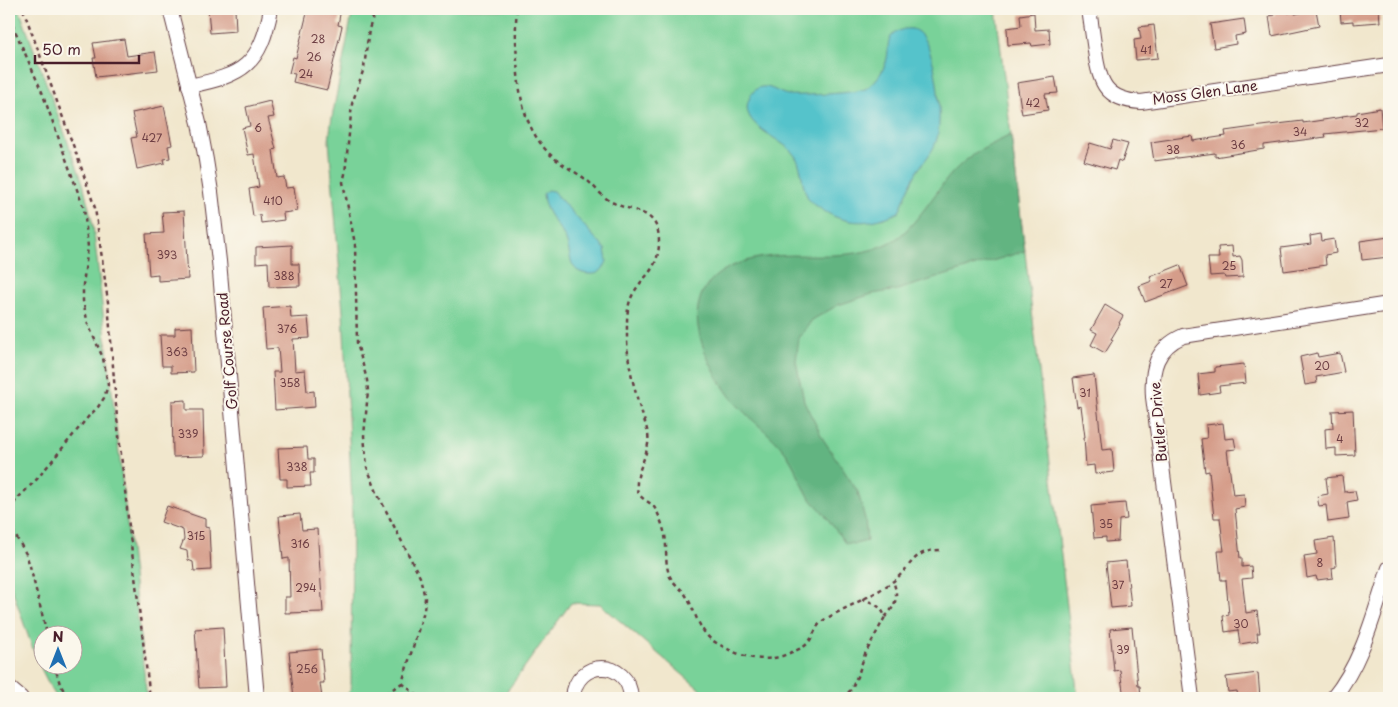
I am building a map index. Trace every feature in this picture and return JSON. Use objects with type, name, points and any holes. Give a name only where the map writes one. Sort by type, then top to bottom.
[{"type":"street","name":"Golf Course Road","points":[[170,9],[206,160],[216,234],[257,698]]},
{"type":"street","points":[[189,86],[206,83],[232,74],[251,61],[263,43],[272,9]]},
{"type":"street","name":"Moss Glen Lane","points":[[1089,9],[1096,64],[1102,83],[1112,94],[1126,101],[1141,102],[1389,65]]},
{"type":"street","name":"Butler Drive","points":[[1192,698],[1153,397],[1154,373],[1158,358],[1166,346],[1174,340],[1196,333],[1389,304]]},
{"type":"street","points":[[1333,698],[1350,673],[1358,656],[1389,568]]},
{"type":"street","points":[[573,698],[575,686],[582,676],[593,669],[605,668],[622,675],[629,686],[631,698]]},
{"type":"street","points":[[9,688],[22,698]]},
{"type":"path","points":[[23,9],[95,208],[108,302],[117,418],[150,698]]},
{"type":"path","points":[[376,9],[369,29],[364,68],[352,104],[343,182],[355,244],[358,343],[368,391],[364,436],[367,467],[378,495],[420,577],[425,598],[422,620],[402,683],[379,698]]},
{"type":"path","points":[[517,9],[516,44],[519,92],[524,112],[535,135],[553,158],[587,180],[612,203],[648,215],[657,229],[659,244],[656,263],[630,300],[627,341],[634,387],[649,440],[637,487],[638,494],[653,507],[659,516],[666,538],[666,563],[673,582],[685,594],[694,615],[708,638],[726,649],[756,659],[775,658],[800,648],[809,642],[821,622],[893,581],[921,553],[929,550],[940,550]]},
{"type":"path","points":[[9,17],[42,92],[84,209],[88,247],[83,300],[88,324],[103,358],[108,385],[104,398],[98,407],[42,473],[16,500],[9,513],[10,526],[26,554],[30,566],[44,624]]},
{"type":"path","points":[[842,698],[853,685],[865,654],[885,617],[895,604],[896,590],[893,581]]},
{"type":"path","points":[[862,599],[878,606],[885,617]]},
{"type":"path","points":[[57,674],[68,698]]},
{"type":"path","points":[[402,683],[420,698]]},
{"type":"green space","points":[[9,9],[19,9],[83,183],[93,225],[147,698],[57,698],[44,674],[82,674],[82,624],[32,624],[32,646],[9,581]]},
{"type":"green space","points":[[353,9],[996,9],[1078,698],[710,698],[600,604],[571,603],[502,698],[345,698],[351,689],[352,503],[343,312],[329,141]]},
{"type":"green space","points":[[1011,135],[1025,251],[897,290],[872,294],[838,305],[812,320],[799,338],[796,361],[804,401],[823,439],[858,492],[865,519],[867,541],[855,544],[845,543],[808,495],[785,452],[772,437],[735,403],[717,377],[700,338],[697,319],[699,301],[707,285],[723,271],[746,261],[764,257],[856,253],[891,242],[908,229],[960,165],[981,150]]},
{"type":"water","points":[[904,29],[915,30],[923,37],[929,49],[937,82],[939,100],[936,142],[915,175],[899,212],[879,219],[859,222],[830,215],[809,200],[798,161],[791,151],[753,122],[747,106],[750,97],[760,87],[768,87],[787,95],[816,95],[865,89],[875,81],[883,70],[890,39],[897,32]]},
{"type":"water","points":[[547,190],[553,191],[605,249],[607,261],[599,272],[593,274],[582,273],[573,266],[567,242],[546,206],[543,194]]},
{"type":"building","points":[[208,9],[235,9],[236,31],[210,33]]},
{"type":"building","points":[[308,9],[341,9],[338,25],[342,26],[327,90],[293,82],[295,74],[289,73],[293,57],[296,58]]},
{"type":"building","points":[[1274,9],[1287,9],[1288,13],[1295,12],[1295,14],[1316,10],[1319,26],[1272,36],[1269,16],[1275,15]]},
{"type":"building","points":[[1340,9],[1379,9],[1380,22],[1353,24],[1353,21],[1341,22]]},
{"type":"building","points":[[1034,13],[1035,30],[1049,29],[1050,44],[1032,46],[1031,43],[1008,45],[1007,28],[1021,26],[1020,15]]},
{"type":"building","points":[[1244,19],[1246,34],[1235,36],[1236,44],[1214,48],[1210,24]]},
{"type":"building","points":[[1154,25],[1158,58],[1136,60],[1134,40],[1141,39],[1139,27]]},
{"type":"building","points":[[124,39],[127,56],[155,52],[158,70],[96,77],[93,58],[96,58],[93,43]]},
{"type":"building","points":[[1055,77],[1058,93],[1045,94],[1048,110],[1022,114],[1017,83]]},
{"type":"building","points":[[270,101],[274,117],[268,118],[276,149],[273,150],[277,178],[284,177],[286,188],[294,187],[297,211],[283,213],[284,220],[261,223],[260,215],[253,216],[249,189],[259,187],[254,154],[248,155],[242,128],[250,126],[246,107]]},
{"type":"building","points":[[164,106],[172,145],[168,146],[170,158],[164,159],[165,163],[137,169],[131,138],[137,137],[132,113]]},
{"type":"building","points":[[1380,108],[1382,128],[1325,134],[1326,137],[1264,145],[1264,149],[1215,157],[1215,153],[1154,161],[1151,142],[1192,136],[1193,141],[1226,136],[1225,131],[1303,121],[1303,123],[1343,117],[1357,114],[1357,112]]},
{"type":"building","points":[[1113,140],[1128,144],[1122,162],[1118,160],[1115,170],[1084,161],[1090,143],[1110,149]]},
{"type":"building","points":[[184,211],[188,279],[158,281],[158,274],[149,275],[146,234],[164,233],[162,212]]},
{"type":"building","points":[[1321,234],[1322,241],[1334,239],[1336,253],[1325,255],[1326,265],[1284,271],[1281,248],[1311,244],[1310,236]]},
{"type":"building","points":[[1389,237],[1389,257],[1362,260],[1360,241]]},
{"type":"building","points":[[292,245],[292,264],[299,264],[300,286],[269,287],[268,262],[256,263],[256,247]]},
{"type":"building","points":[[1232,246],[1233,257],[1240,256],[1242,260],[1243,277],[1225,278],[1224,275],[1210,276],[1208,258],[1219,258],[1218,247]]},
{"type":"building","points":[[1180,265],[1188,286],[1145,302],[1139,286],[1152,281],[1150,277]]},
{"type":"building","points":[[1105,305],[1123,316],[1111,339],[1113,340],[1105,353],[1091,345],[1097,333],[1091,330]]},
{"type":"building","points":[[290,306],[291,318],[308,317],[310,338],[293,339],[295,371],[305,370],[307,392],[314,391],[315,407],[275,410],[273,372],[280,372],[278,348],[266,349],[263,308]]},
{"type":"building","points":[[192,327],[194,372],[171,373],[171,366],[162,366],[160,335],[175,335],[175,328]]},
{"type":"building","points":[[1317,353],[1318,357],[1340,353],[1344,372],[1316,377],[1317,383],[1305,385],[1300,357]]},
{"type":"building","points":[[1244,364],[1246,383],[1219,386],[1220,392],[1200,395],[1198,374],[1215,372],[1215,367]]},
{"type":"building","points":[[1094,375],[1102,450],[1112,449],[1114,472],[1095,474],[1094,465],[1086,466],[1081,406],[1077,407],[1073,378]]},
{"type":"building","points":[[186,400],[186,410],[203,410],[204,456],[173,457],[172,401]]},
{"type":"building","points":[[1353,410],[1355,455],[1336,456],[1336,448],[1326,449],[1325,429],[1333,428],[1332,411]]},
{"type":"building","points":[[1223,423],[1225,439],[1234,438],[1236,449],[1227,450],[1233,495],[1244,494],[1245,507],[1235,509],[1242,567],[1251,566],[1252,578],[1242,579],[1246,613],[1257,611],[1260,633],[1257,633],[1258,641],[1240,644],[1238,630],[1225,632],[1223,616],[1229,615],[1226,580],[1221,580],[1218,551],[1224,551],[1220,518],[1214,518],[1209,471],[1205,472],[1201,439],[1207,438],[1206,425]]},
{"type":"building","points":[[307,447],[308,459],[314,459],[314,473],[310,473],[311,486],[287,487],[287,479],[280,479],[278,448]]},
{"type":"building","points":[[1342,476],[1344,492],[1355,491],[1357,500],[1347,502],[1349,519],[1328,522],[1326,505],[1319,506],[1317,496],[1328,494],[1326,478]]},
{"type":"building","points":[[1125,503],[1127,519],[1119,520],[1118,541],[1106,542],[1106,537],[1094,538],[1091,506]]},
{"type":"building","points":[[167,506],[205,519],[205,527],[209,528],[211,570],[194,571],[193,562],[188,560],[187,551],[180,549],[184,539],[183,530],[161,522]]},
{"type":"building","points":[[300,514],[302,530],[317,529],[323,612],[285,613],[285,597],[290,597],[289,558],[283,559],[279,516]]},
{"type":"building","points":[[1334,538],[1336,567],[1332,568],[1333,578],[1317,580],[1316,576],[1307,578],[1304,556],[1317,554],[1315,541]]},
{"type":"building","points":[[1126,561],[1131,606],[1111,608],[1106,563]]},
{"type":"building","points":[[223,627],[226,687],[199,688],[195,629]]},
{"type":"building","points":[[1132,627],[1141,698],[1124,698],[1120,670],[1114,671],[1110,629]]},
{"type":"building","points":[[321,649],[324,683],[320,683],[322,698],[294,698],[289,652]]},
{"type":"building","points":[[1258,673],[1260,698],[1238,698],[1237,691],[1228,692],[1226,677]]}]
